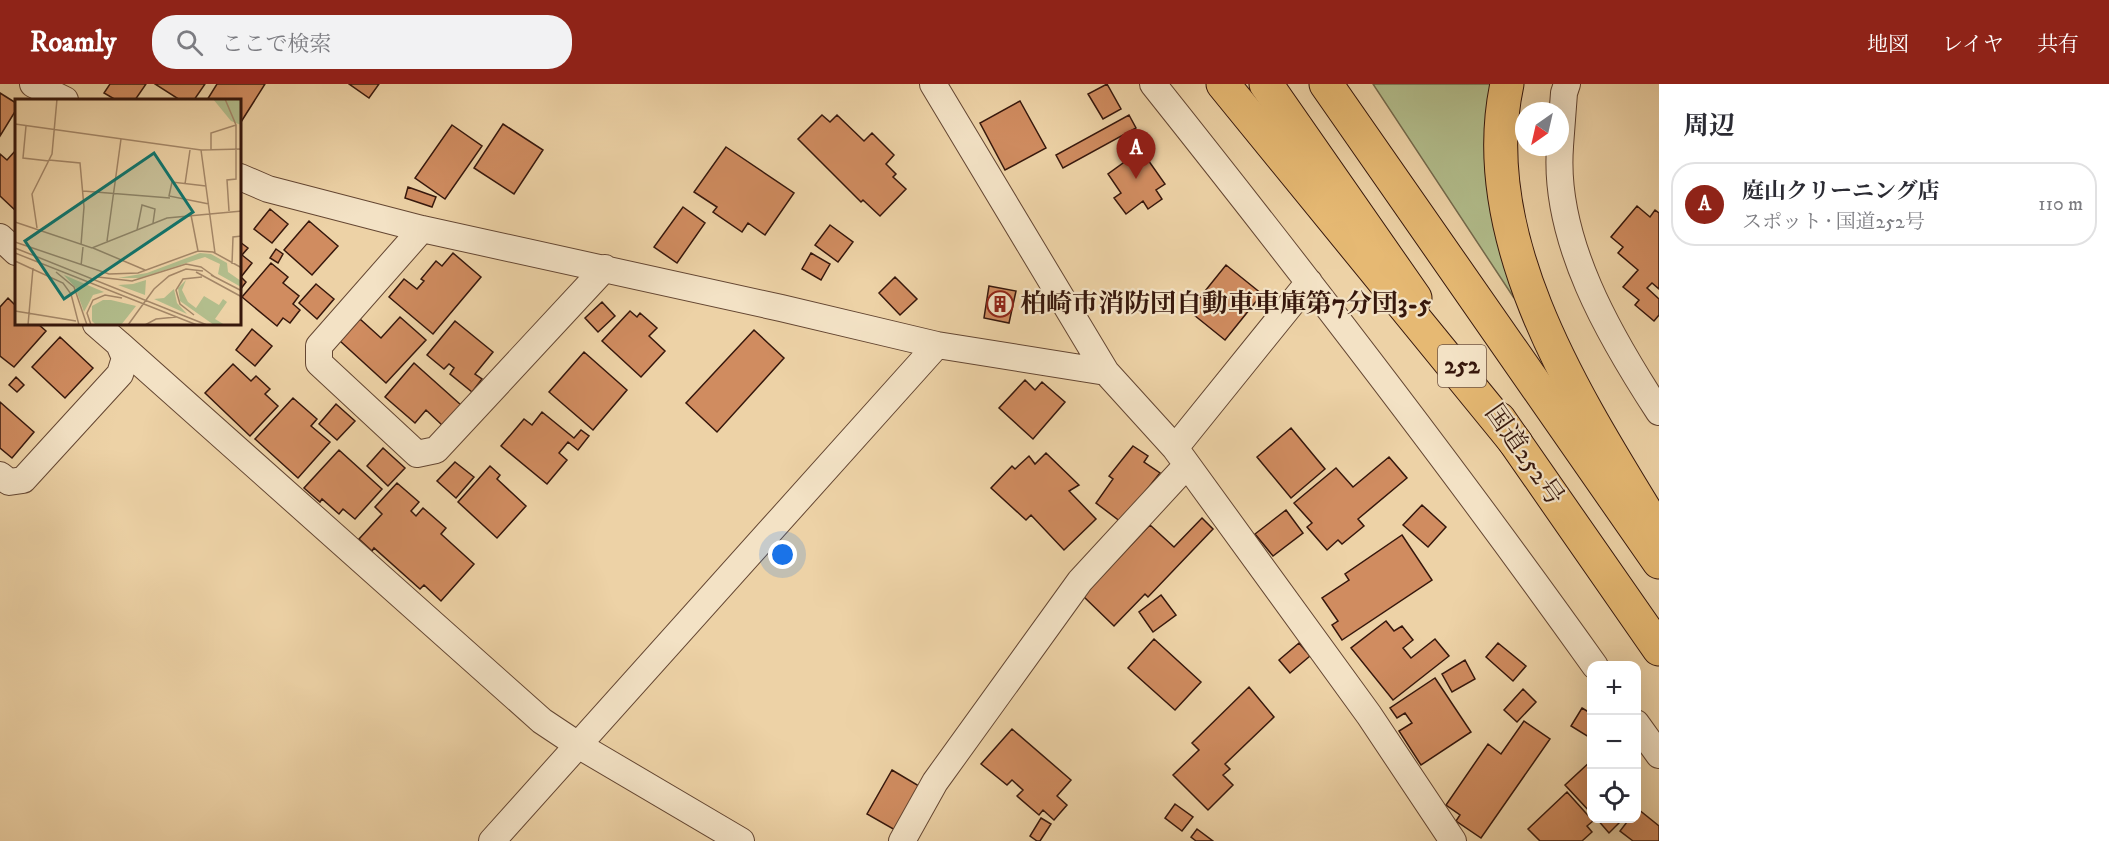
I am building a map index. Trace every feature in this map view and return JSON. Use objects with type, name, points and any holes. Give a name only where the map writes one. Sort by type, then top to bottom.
[{"type":"highway","points":[[1223,84],[1516,443]]},
{"type":"highway","name":"国道252号","points":[[1266,84],[1659,649]]},
{"type":"highway","name":"国道252号","points":[[1326,84],[1659,562]]},
{"type":"highway","points":[[1507,84],[1502,137],[1503,185],[1512,234],[1527,284],[1548,337],[1579,398],[1659,533]]},
{"type":"street","points":[[33,84],[64,99]]},
{"type":"street","points":[[933,84],[1106,372],[1181,457],[1369,716],[1453,841]]},
{"type":"street","points":[[1153,84],[1309,282],[1532,577],[1591,661]]},
{"type":"street","points":[[1563,102],[1567,84]]},
{"type":"street","points":[[1559,156],[1558,169],[1570,236],[1601,314],[1659,412]]},
{"type":"street","points":[[242,178],[268,189],[422,229],[605,268],[937,345],[1106,372]]},
{"type":"street","points":[[422,229],[319,346],[319,363],[417,453],[436,450],[605,268]]},
{"type":"street","points":[[0,237],[15,251]]},
{"type":"street","points":[[902,841],[935,782],[1080,581],[1181,457],[1309,282]]},
{"type":"street","points":[[98,326],[542,721],[578,745],[741,841]]},
{"type":"street","points":[[0,475],[9,482],[23,480],[120,374],[125,358],[119,344]]},
{"type":"street","points":[[492,841],[937,345]]},
{"type":"street","points":[[1641,730],[1659,755]]},
{"type":"green space","points":[[1373,84],[1496,84],[1491,213],[1514,298]]},
{"type":"building","points":[[110,84],[146,84],[136,99],[114,99],[104,93]]},
{"type":"building","points":[[155,84],[205,84],[195,99],[178,99]]},
{"type":"building","points":[[217,84],[265,84],[242,120],[242,99],[208,99]]},
{"type":"building","points":[[349,84],[379,84],[369,98]]},
{"type":"building","points":[[1107,84],[1121,109],[1103,119],[1088,94]]},
{"type":"building","points":[[0,93],[15,102],[15,112],[0,136]]},
{"type":"building","points":[[1020,101],[1046,148],[1005,170],[980,123]]},
{"type":"building","points":[[822,115],[830,122],[837,115],[864,141],[872,133],[894,155],[886,164],[896,174],[893,177],[906,189],[880,216],[863,200],[861,202],[798,139]]},
{"type":"building","points":[[1129,115],[1136,128],[1063,168],[1056,155]]},
{"type":"building","points":[[503,124],[543,150],[514,194],[474,168]]},
{"type":"building","points":[[452,125],[482,146],[445,199],[415,178]]},
{"type":"building","points":[[726,147],[794,193],[765,235],[748,223],[742,232],[713,212],[717,207],[694,192]]},
{"type":"building","points":[[1141,150],[1165,184],[1156,190],[1162,199],[1148,209],[1143,201],[1126,214],[1114,198],[1121,193],[1108,174]]},
{"type":"building","points":[[15,151],[15,210],[0,196],[0,154],[7,160]]},
{"type":"building","points":[[408,187],[436,197],[432,207],[405,198]]},
{"type":"building","points":[[1637,206],[1650,217],[1655,210],[1659,213],[1659,289],[1652,283],[1647,288],[1659,299],[1659,315],[1654,321],[1635,305],[1639,300],[1623,287],[1638,270],[1618,253],[1623,247],[1611,237]]},
{"type":"building","points":[[683,207],[705,223],[677,263],[654,247]]},
{"type":"building","points":[[270,209],[288,224],[272,243],[254,229]]},
{"type":"building","points":[[309,221],[338,246],[312,275],[284,250]]},
{"type":"building","points":[[830,225],[853,242],[838,262],[815,245]]},
{"type":"building","points":[[242,244],[248,248],[242,255]]},
{"type":"building","points":[[276,249],[283,254],[278,263],[270,258]]},
{"type":"building","points":[[453,253],[481,277],[433,334],[389,297],[404,279],[417,289],[424,281],[421,279],[436,261],[442,266]]},
{"type":"building","points":[[811,253],[830,264],[821,280],[802,269]]},
{"type":"building","points":[[242,255],[252,263],[242,276]]},
{"type":"building","points":[[271,263],[288,277],[283,283],[299,296],[293,304],[300,310],[290,323],[283,318],[277,326],[242,297]]},
{"type":"building","points":[[1226,265],[1262,294],[1225,340],[1189,311]]},
{"type":"building","points":[[895,277],[917,299],[900,315],[879,293]]},
{"type":"building","points":[[316,284],[334,299],[317,319],[299,303]]},
{"type":"building","name":"柏崎市消防団自動車車庫第7分団3-5","points":[[989,286],[1016,291],[1009,323],[984,318]]},
{"type":"building","points":[[8,298],[15,305],[15,326],[40,326],[46,331],[14,367],[0,356],[0,307]]},
{"type":"building","points":[[602,302],[615,316],[598,332],[585,318]]},
{"type":"building","points":[[630,311],[637,317],[640,313],[657,328],[649,336],[665,351],[641,377],[602,341]]},
{"type":"building","points":[[400,317],[426,340],[386,383],[340,341],[360,319],[381,338]]},
{"type":"building","points":[[455,321],[493,352],[475,374],[482,379],[472,392],[450,374],[454,368],[449,364],[444,369],[427,355]]},
{"type":"building","points":[[252,329],[272,346],[255,366],[236,350]]},
{"type":"building","points":[[754,330],[784,358],[717,432],[686,403]]},
{"type":"building","points":[[60,337],[93,368],[65,398],[32,367]]},
{"type":"building","points":[[584,352],[627,390],[593,430],[549,392]]},
{"type":"building","points":[[414,363],[461,405],[443,426],[426,410],[415,423],[385,397]]},
{"type":"building","points":[[233,364],[251,381],[256,376],[270,389],[265,394],[278,406],[250,436],[205,393]]},
{"type":"building","points":[[16,377],[24,385],[17,392],[9,385]]},
{"type":"building","points":[[1025,380],[1035,390],[1042,382],[1065,402],[1033,439],[999,408]]},
{"type":"building","points":[[293,398],[317,419],[311,426],[330,442],[298,478],[255,439]]},
{"type":"building","points":[[0,402],[34,432],[12,458],[0,448]]},
{"type":"building","points":[[336,404],[355,421],[337,440],[319,424]]},
{"type":"building","points":[[542,412],[574,438],[581,430],[589,436],[578,450],[568,442],[559,453],[567,460],[547,484],[501,446],[524,419],[532,425]]},
{"type":"building","points":[[1291,428],[1325,469],[1291,498],[1257,457]]},
{"type":"building","points":[[1133,446],[1148,456],[1144,462],[1160,473],[1121,522],[1096,503],[1113,479],[1109,476]]},
{"type":"building","points":[[383,448],[405,468],[388,486],[367,466]]},
{"type":"building","points":[[339,450],[382,489],[355,519],[343,509],[339,514],[322,499],[320,502],[304,488]]},
{"type":"building","points":[[1046,453],[1079,485],[1069,491],[1096,519],[1064,550],[1031,515],[1026,520],[991,488],[1012,466],[1015,469],[1029,456],[1035,464]]},
{"type":"building","points":[[1389,457],[1407,478],[1358,519],[1364,526],[1342,544],[1338,540],[1327,550],[1307,527],[1312,523],[1294,503],[1336,468],[1353,487]]},
{"type":"building","points":[[455,462],[474,477],[456,498],[437,481]]},
{"type":"building","points":[[490,466],[500,475],[497,479],[526,506],[497,538],[458,502]]},
{"type":"building","points":[[397,483],[419,502],[411,511],[416,516],[423,508],[446,528],[441,534],[474,564],[441,601],[424,585],[420,589],[374,548],[372,551],[359,539],[382,514],[375,507]]},
{"type":"building","points":[[1422,505],[1446,527],[1428,547],[1403,525]]},
{"type":"building","points":[[1286,510],[1303,533],[1273,556],[1255,534]]},
{"type":"building","points":[[1202,518],[1213,529],[1148,597],[1145,594],[1114,626],[1083,596],[1150,525],[1174,547]]},
{"type":"building","points":[[1402,535],[1432,580],[1342,640],[1332,625],[1338,621],[1322,598],[1349,580],[1345,574]]},
{"type":"building","points":[[1161,595],[1176,615],[1153,632],[1139,612]]},
{"type":"building","points":[[1386,621],[1394,631],[1402,626],[1413,640],[1403,648],[1411,658],[1435,639],[1449,656],[1393,700],[1351,648]]},
{"type":"building","points":[[1154,639],[1201,682],[1175,710],[1128,668]]},
{"type":"building","points":[[1299,643],[1310,656],[1290,673],[1279,660]]},
{"type":"building","points":[[1498,643],[1526,666],[1513,681],[1486,657]]},
{"type":"building","points":[[1465,660],[1475,679],[1452,692],[1442,674]]},
{"type":"building","points":[[1435,678],[1471,732],[1421,765],[1399,731],[1412,723],[1405,713],[1397,718],[1390,708]]},
{"type":"building","points":[[1249,687],[1274,717],[1225,764],[1230,769],[1223,775],[1233,785],[1208,810],[1173,775],[1199,750],[1192,743]]},
{"type":"building","points":[[1523,689],[1536,702],[1517,722],[1504,710]]},
{"type":"building","points":[[1582,708],[1587,711],[1587,736],[1571,726]]},
{"type":"building","points":[[1524,721],[1550,739],[1481,838],[1456,821],[1460,815],[1446,805],[1488,744],[1501,754]]},
{"type":"building","points":[[1012,729],[1071,780],[1057,796],[1067,805],[1054,820],[1043,810],[1039,815],[1017,796],[1023,790],[1012,780],[1007,785],[981,764]]},
{"type":"building","points":[[1587,765],[1587,809],[1565,785]]},
{"type":"building","points":[[892,770],[919,786],[895,830],[867,814]]},
{"type":"building","points":[[1567,792],[1587,814],[1587,823],[1591,823],[1587,826],[1592,832],[1582,841],[1540,841],[1528,829]]},
{"type":"building","points":[[1175,804],[1193,817],[1182,831],[1165,818]]},
{"type":"building","points":[[1641,811],[1659,826],[1659,841],[1633,841],[1620,831],[1626,823],[1641,823]]},
{"type":"building","points":[[1041,818],[1051,824],[1040,841],[1037,841],[1030,836]]},
{"type":"building","points":[[1600,823],[1619,823],[1609,833]]},
{"type":"building","points":[[1197,829],[1213,841],[1196,841],[1191,837]]},
{"type":"place","name":"庭山クリーニング店","points":[[1136,179]]},
{"type":"place","name":"柏崎市消防団自動車車庫第7分団3-5","points":[[1000,304]]}]
